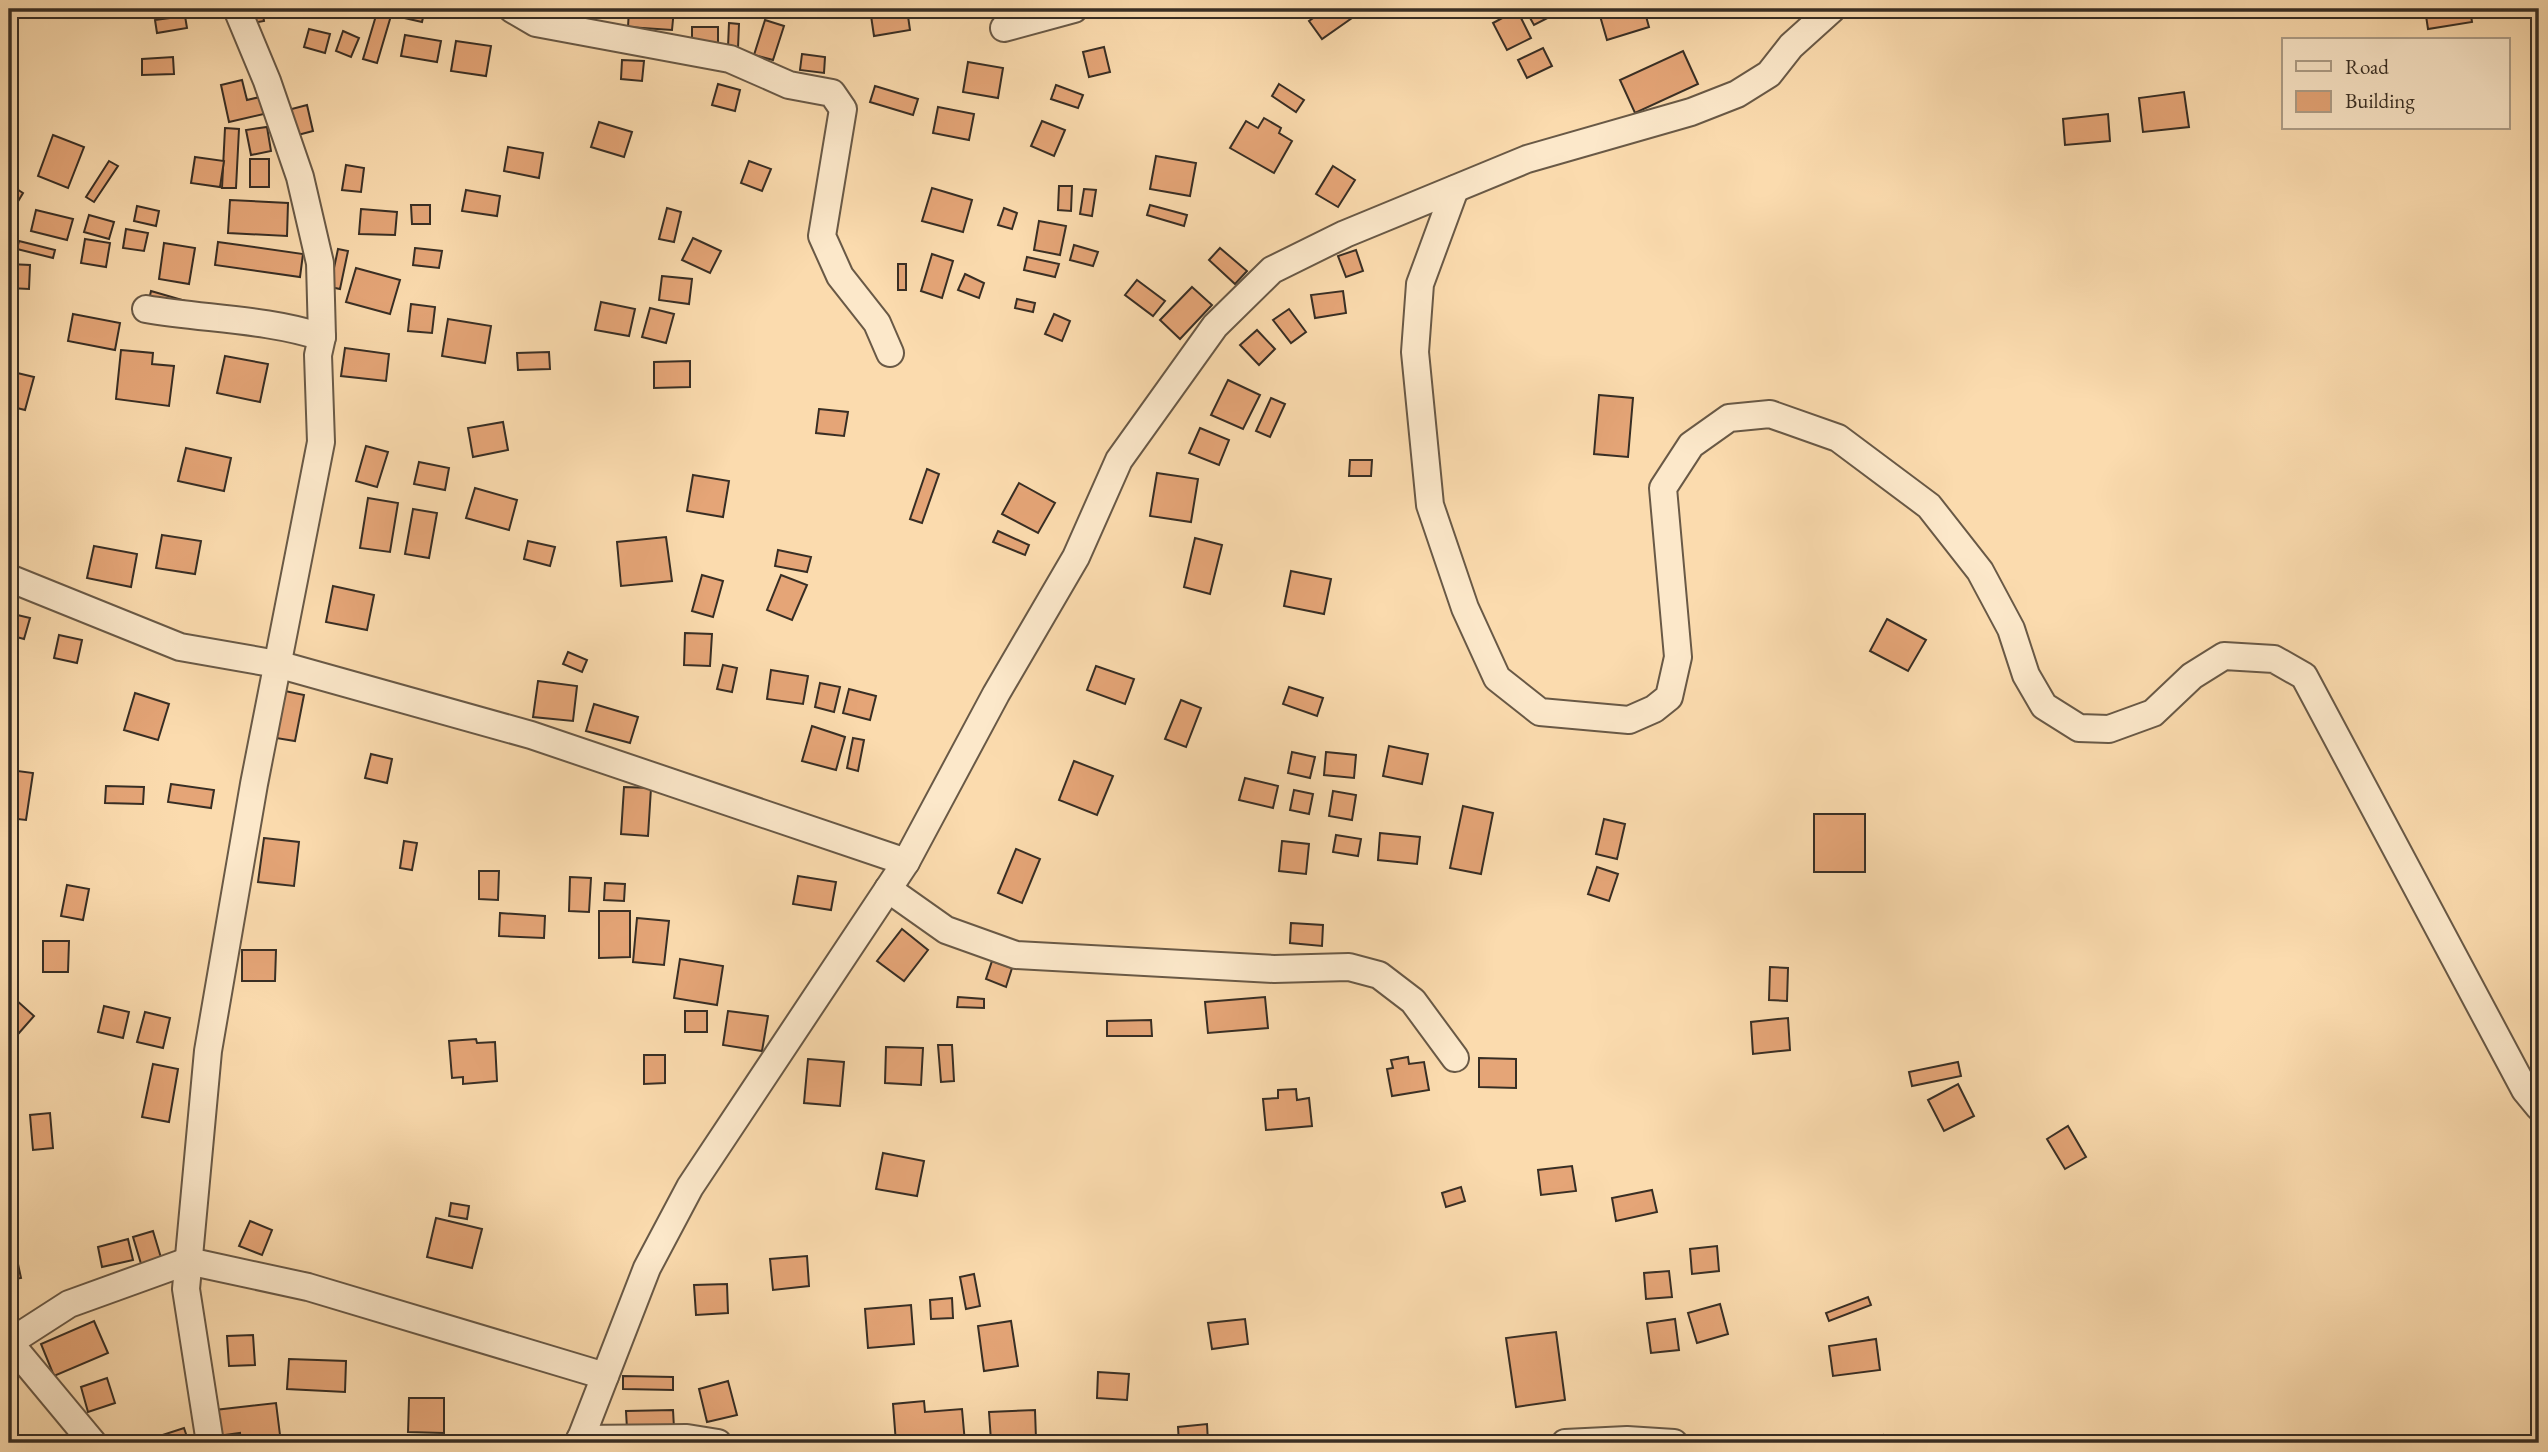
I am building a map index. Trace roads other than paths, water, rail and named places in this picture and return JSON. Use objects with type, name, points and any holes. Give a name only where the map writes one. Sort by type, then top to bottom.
[{"type":"street","points":[[210,1443],[186,1289],[208,1051],[277,664],[321,442],[318,355],[322,337],[320,263],[300,177],[267,81],[237,9]]},
{"type":"street","points":[[512,9],[536,23],[730,59],[789,85],[832,93],[843,109],[822,236],[840,276],[877,323],[890,354]]},
{"type":"street","points":[[1004,28],[1074,9]]},
{"type":"street","points":[[718,1443],[687,1438],[580,1441],[646,1268],[690,1187],[906,862],[996,694],[1076,556],[1119,460],[1214,327],[1272,270],[1345,234],[1527,159],[1691,112],[1737,94],[1769,74],[1791,46],[1832,9]]},
{"type":"street","points":[[1455,189],[1420,284],[1415,352],[1430,505],[1465,608],[1497,678],[1540,712],[1629,720],[1654,709],[1669,698],[1678,657],[1663,488],[1691,445],[1729,418],[1770,414],[1839,438],[1929,506],[1980,571],[2011,629],[2026,675],[2044,706],[2079,728],[2109,729],[2153,713],[2192,676],[2224,656],[2274,659],[2304,676],[2525,1090],[2539,1107]]},
{"type":"street","points":[[146,309],[207,319],[293,327],[322,337]]},
{"type":"street","points":[[9,578],[180,647],[277,664],[531,735],[906,862]]},
{"type":"street","points":[[888,889],[946,930],[1016,955],[1274,970],[1349,967],[1379,975],[1413,1001],[1455,1058]]},
{"type":"street","points":[[93,1443],[9,1342],[69,1304],[188,1261],[307,1287],[605,1376]]},
{"type":"street","points":[[1564,1443],[1627,1440],[1674,1443]]}]
